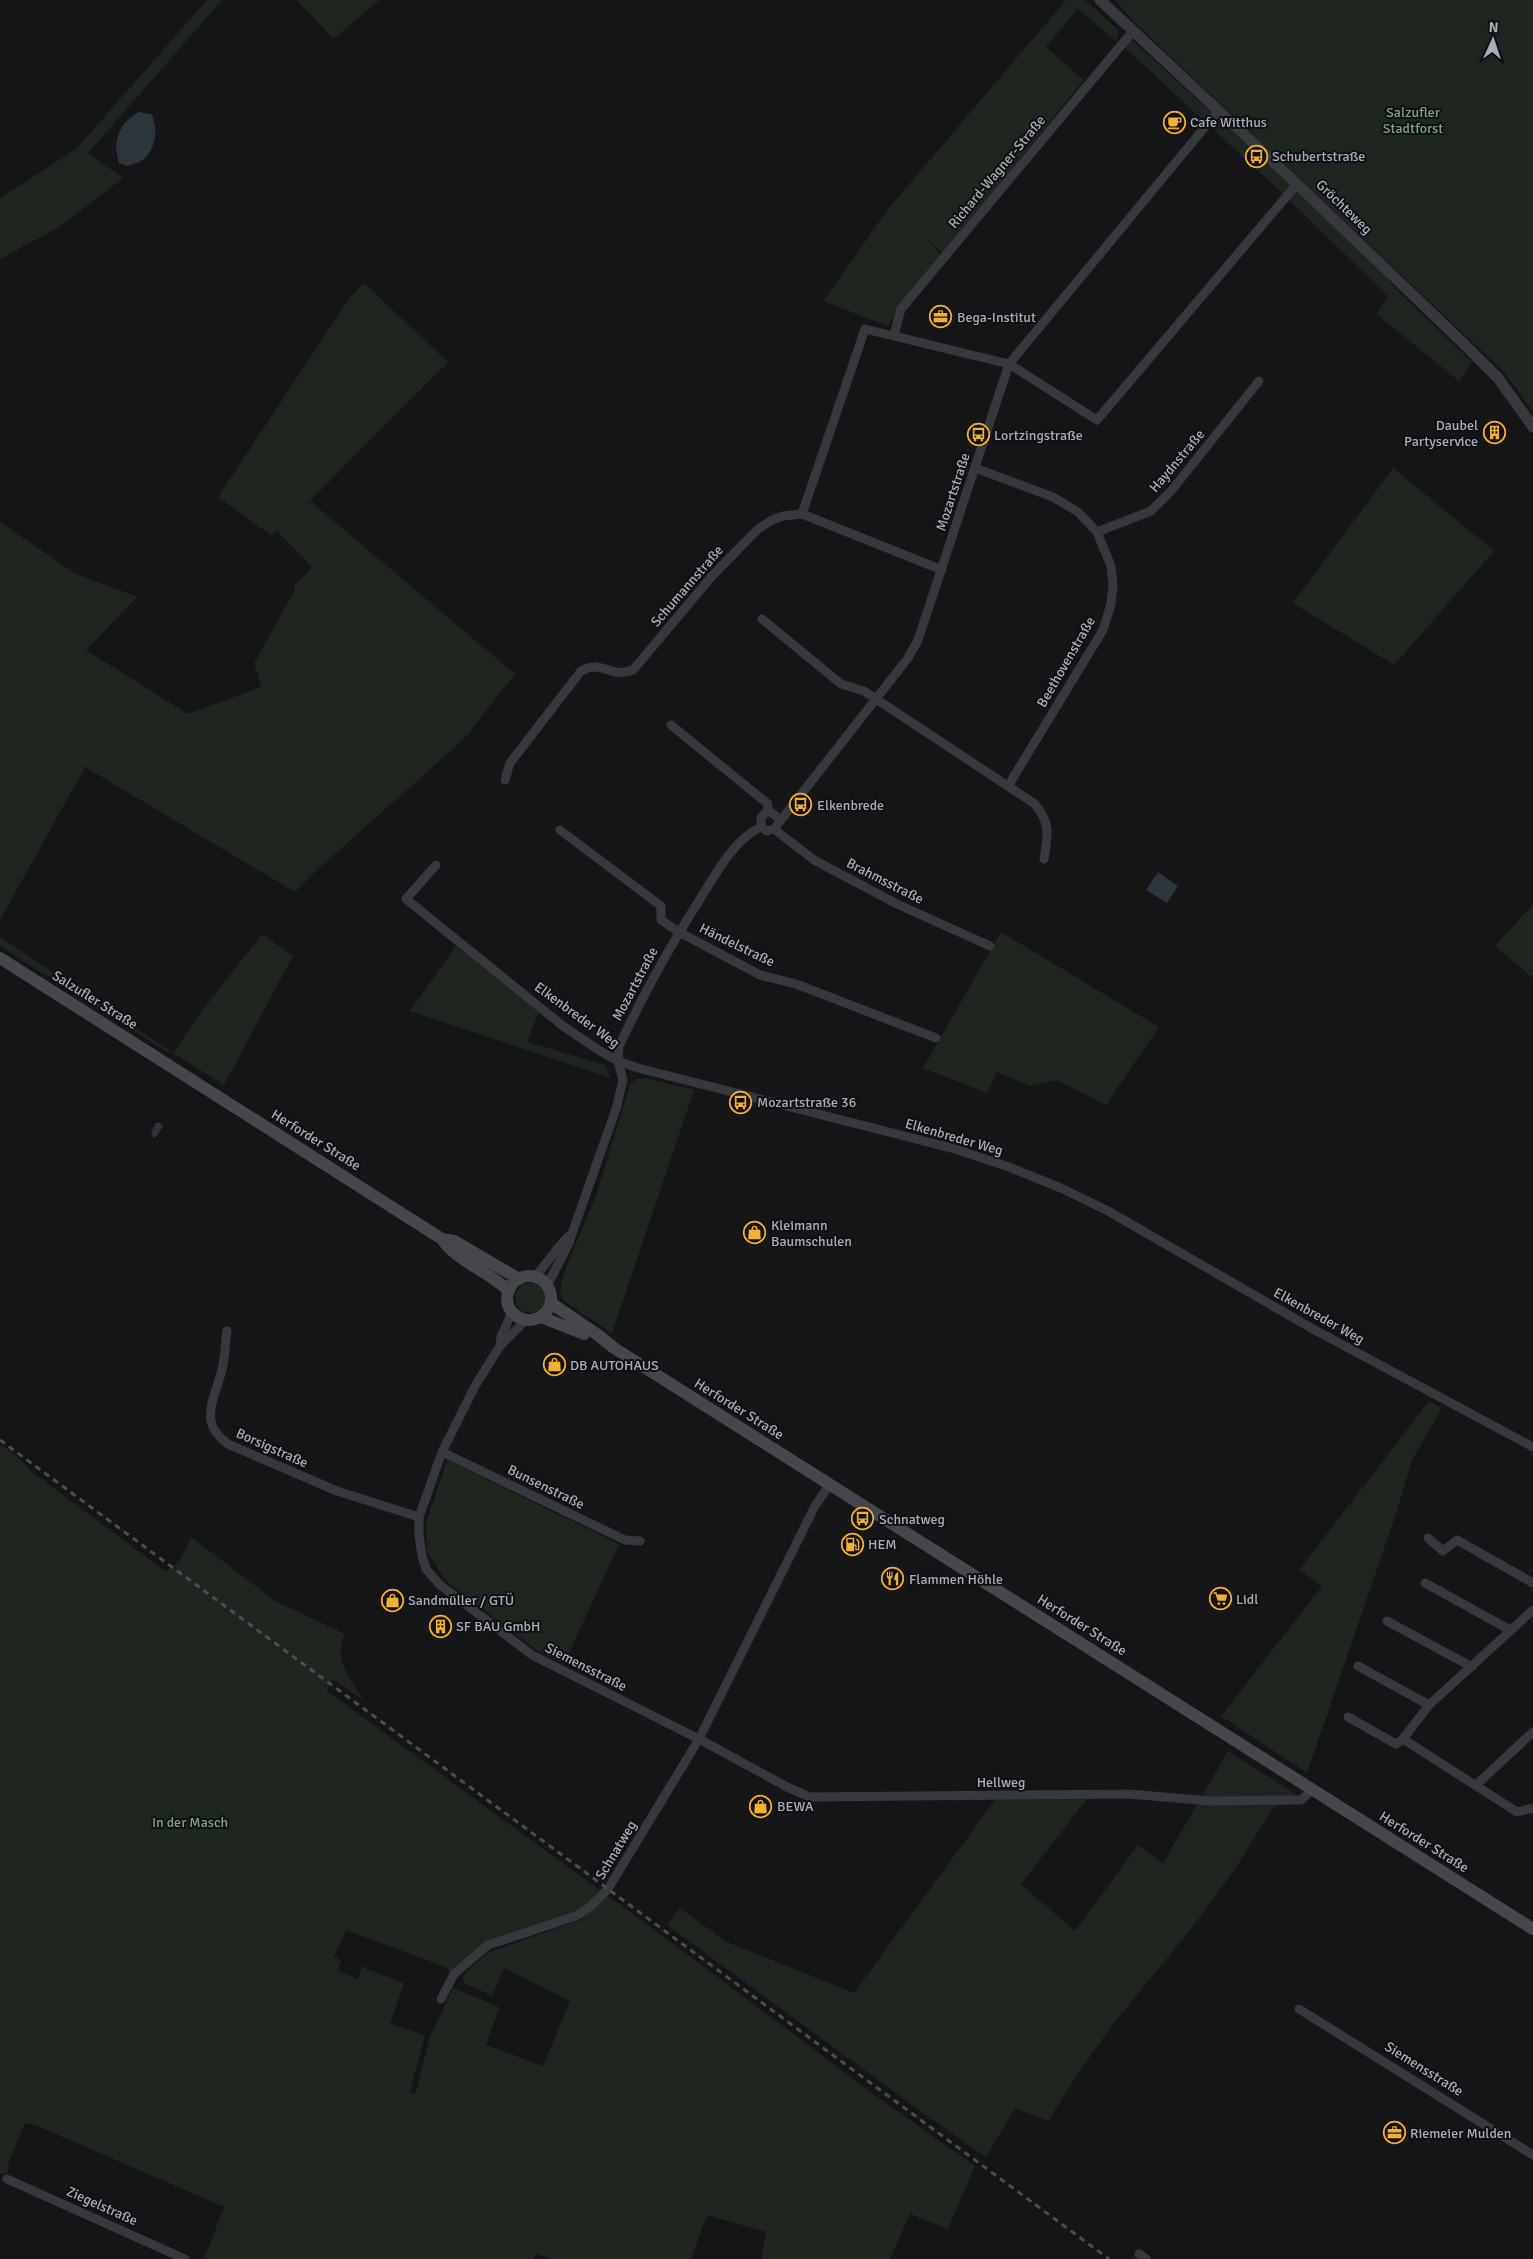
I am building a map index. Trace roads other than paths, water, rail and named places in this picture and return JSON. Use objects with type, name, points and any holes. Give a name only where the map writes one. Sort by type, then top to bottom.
[{"type":"main road","name":"Salzufler Straße","points":[[0,958],[173,1068]]},
{"type":"main road","name":"Herforder Straße","points":[[173,1068],[442,1239],[454,1241],[519,1279]]},
{"type":"main road","name":"Herforder Straße","points":[[442,1239],[448,1248],[498,1281],[509,1291]]},
{"type":"main road","points":[[534,1277],[548,1286],[551,1303],[540,1317],[526,1320],[512,1312],[509,1305],[509,1291],[519,1279],[534,1277]]},
{"type":"main road","name":"Herforder Straße","points":[[551,1303],[614,1348],[1533,1929]]},
{"type":"main road","name":"Herforder Straße","points":[[540,1317],[576,1330],[614,1348]]},
{"type":"street","name":"Gröchteweg","points":[[1100,0],[1220,110],[1498,378],[1533,426]]},
{"type":"street","name":"Richard-Wagner-Straße","points":[[894,335],[901,309],[1133,31]]},
{"type":"street","name":"Mozartstraße","points":[[774,829],[908,658],[918,640],[1009,364],[1220,110]]},
{"type":"street","points":[[942,570],[802,514],[866,329],[1009,364],[1097,420],[1297,184]]},
{"type":"street","name":"Haydnstraße","points":[[1097,532],[1151,511],[1171,492],[1259,381]]},
{"type":"street","name":"Beethovenstraße","points":[[975,468],[1052,497],[1078,512],[1097,532],[1111,566],[1113,585],[1111,604],[1103,630],[1008,786]]},
{"type":"street","name":"Schumannstraße","points":[[505,780],[510,763],[581,671],[588,667],[599,666],[622,674],[633,670],[712,576],[758,529],[778,518],[802,514]]},
{"type":"street","points":[[762,619],[841,684],[864,691],[1035,804],[1044,816],[1048,835],[1044,859]]},
{"type":"street","points":[[672,725],[768,804],[768,810],[781,820]]},
{"type":"street","name":"Mozartstraße","points":[[548,1286],[568,1245],[616,1109],[623,1080],[618,1061],[619,1046],[679,932],[720,867],[745,836],[760,827],[761,818],[768,810]]},
{"type":"street","points":[[760,827],[767,830],[774,829]]},
{"type":"street","name":"Brahmsstraße","points":[[774,829],[814,860],[897,904],[990,946]]},
{"type":"street","name":"Händelstraße","points":[[560,830],[660,906],[661,920],[679,932],[760,975],[796,984],[936,1038]]},
{"type":"street","name":"Elkenbreder Weg","points":[[436,865],[406,899],[563,1026],[618,1061],[638,1068],[955,1149],[1061,1188],[1108,1211],[1313,1329],[1533,1447]]},
{"type":"street","name":"Mozartstraße","points":[[534,1277],[545,1267],[562,1242],[570,1235]]},
{"type":"street","name":"Siemensstraße","points":[[500,1346],[501,1337],[512,1312]]},
{"type":"street","name":"Siemensstraße","points":[[526,1320],[500,1346],[475,1386],[442,1452],[419,1517],[419,1535],[426,1569],[439,1584],[532,1655],[699,1739]]},
{"type":"street","name":"Borsigstraße","points":[[227,1331],[222,1368],[210,1408],[213,1429],[218,1438],[230,1445],[338,1491],[419,1517]]},
{"type":"street","name":"Bunsenstraße","points":[[442,1452],[625,1540],[640,1541]]},
{"type":"street","name":"Schnatweg","points":[[441,1999],[454,1974],[488,1945],[570,1919],[600,1898],[608,1889],[699,1739],[815,1506],[830,1484]]},
{"type":"street","points":[[1428,1538],[1443,1552],[1457,1540],[1533,1583]]},
{"type":"street","points":[[1425,1583],[1510,1630]]},
{"type":"street","points":[[1348,1717],[1396,1744],[1403,1739],[1429,1705],[1533,1610]]},
{"type":"street","points":[[1387,1621],[1472,1667]]},
{"type":"street","points":[[1358,1666],[1429,1705]]},
{"type":"street","points":[[1476,1784],[1533,1732]]},
{"type":"street","name":"Hellweg","points":[[699,1739],[786,1787],[810,1797],[1129,1794],[1210,1801],[1264,1802],[1301,1800],[1313,1789]]},
{"type":"street","points":[[1403,1739],[1517,1812],[1533,1808]]},
{"type":"street","name":"Siemensstraße","points":[[1299,2009],[1533,2154]]},
{"type":"street","name":"Ziegelstraße","points":[[7,2179],[185,2259]]},
{"type":"railway","points":[[0,1440],[1109,2259]]},
{"type":"place","name":"Cafe Witthus","points":[[1174,122]]},
{"type":"place","name":"Schubertstraße","points":[[1256,156]]},
{"type":"place","name":"Bega-Institut","points":[[941,317]]},
{"type":"place","name":"Daubel Partyservice","points":[[1494,433]]},
{"type":"place","name":"Lortzingstraße","points":[[978,435]]},
{"type":"place","name":"Elkenbrede","points":[[801,805]]},
{"type":"place","name":"Mozartstraße 36","points":[[741,1102]]},
{"type":"place","name":"Kleimann Baumschulen","points":[[755,1233]]},
{"type":"place","name":"DB AUTOHAUS","points":[[554,1365]]},
{"type":"place","name":"Schnatweg","points":[[863,1519]]},
{"type":"place","name":"HEM","points":[[852,1544]]},
{"type":"place","name":"Flammen Höhle","points":[[893,1579]]},
{"type":"place","name":"Lidl","points":[[1220,1599]]},
{"type":"place","name":"Sandmüller / GTÜ","points":[[392,1600]]},
{"type":"place","name":"SF BAU GmbH","points":[[440,1626]]},
{"type":"place","name":"BEWA","points":[[761,1806]]},
{"type":"place","name":"Riemeier Mulden","points":[[1394,2133]]},
{"type":"park label","name":"Salzufler Stadtforst","points":[[1413,120]]},
{"type":"park label","name":"In der Masch","points":[[190,1822]]}]
